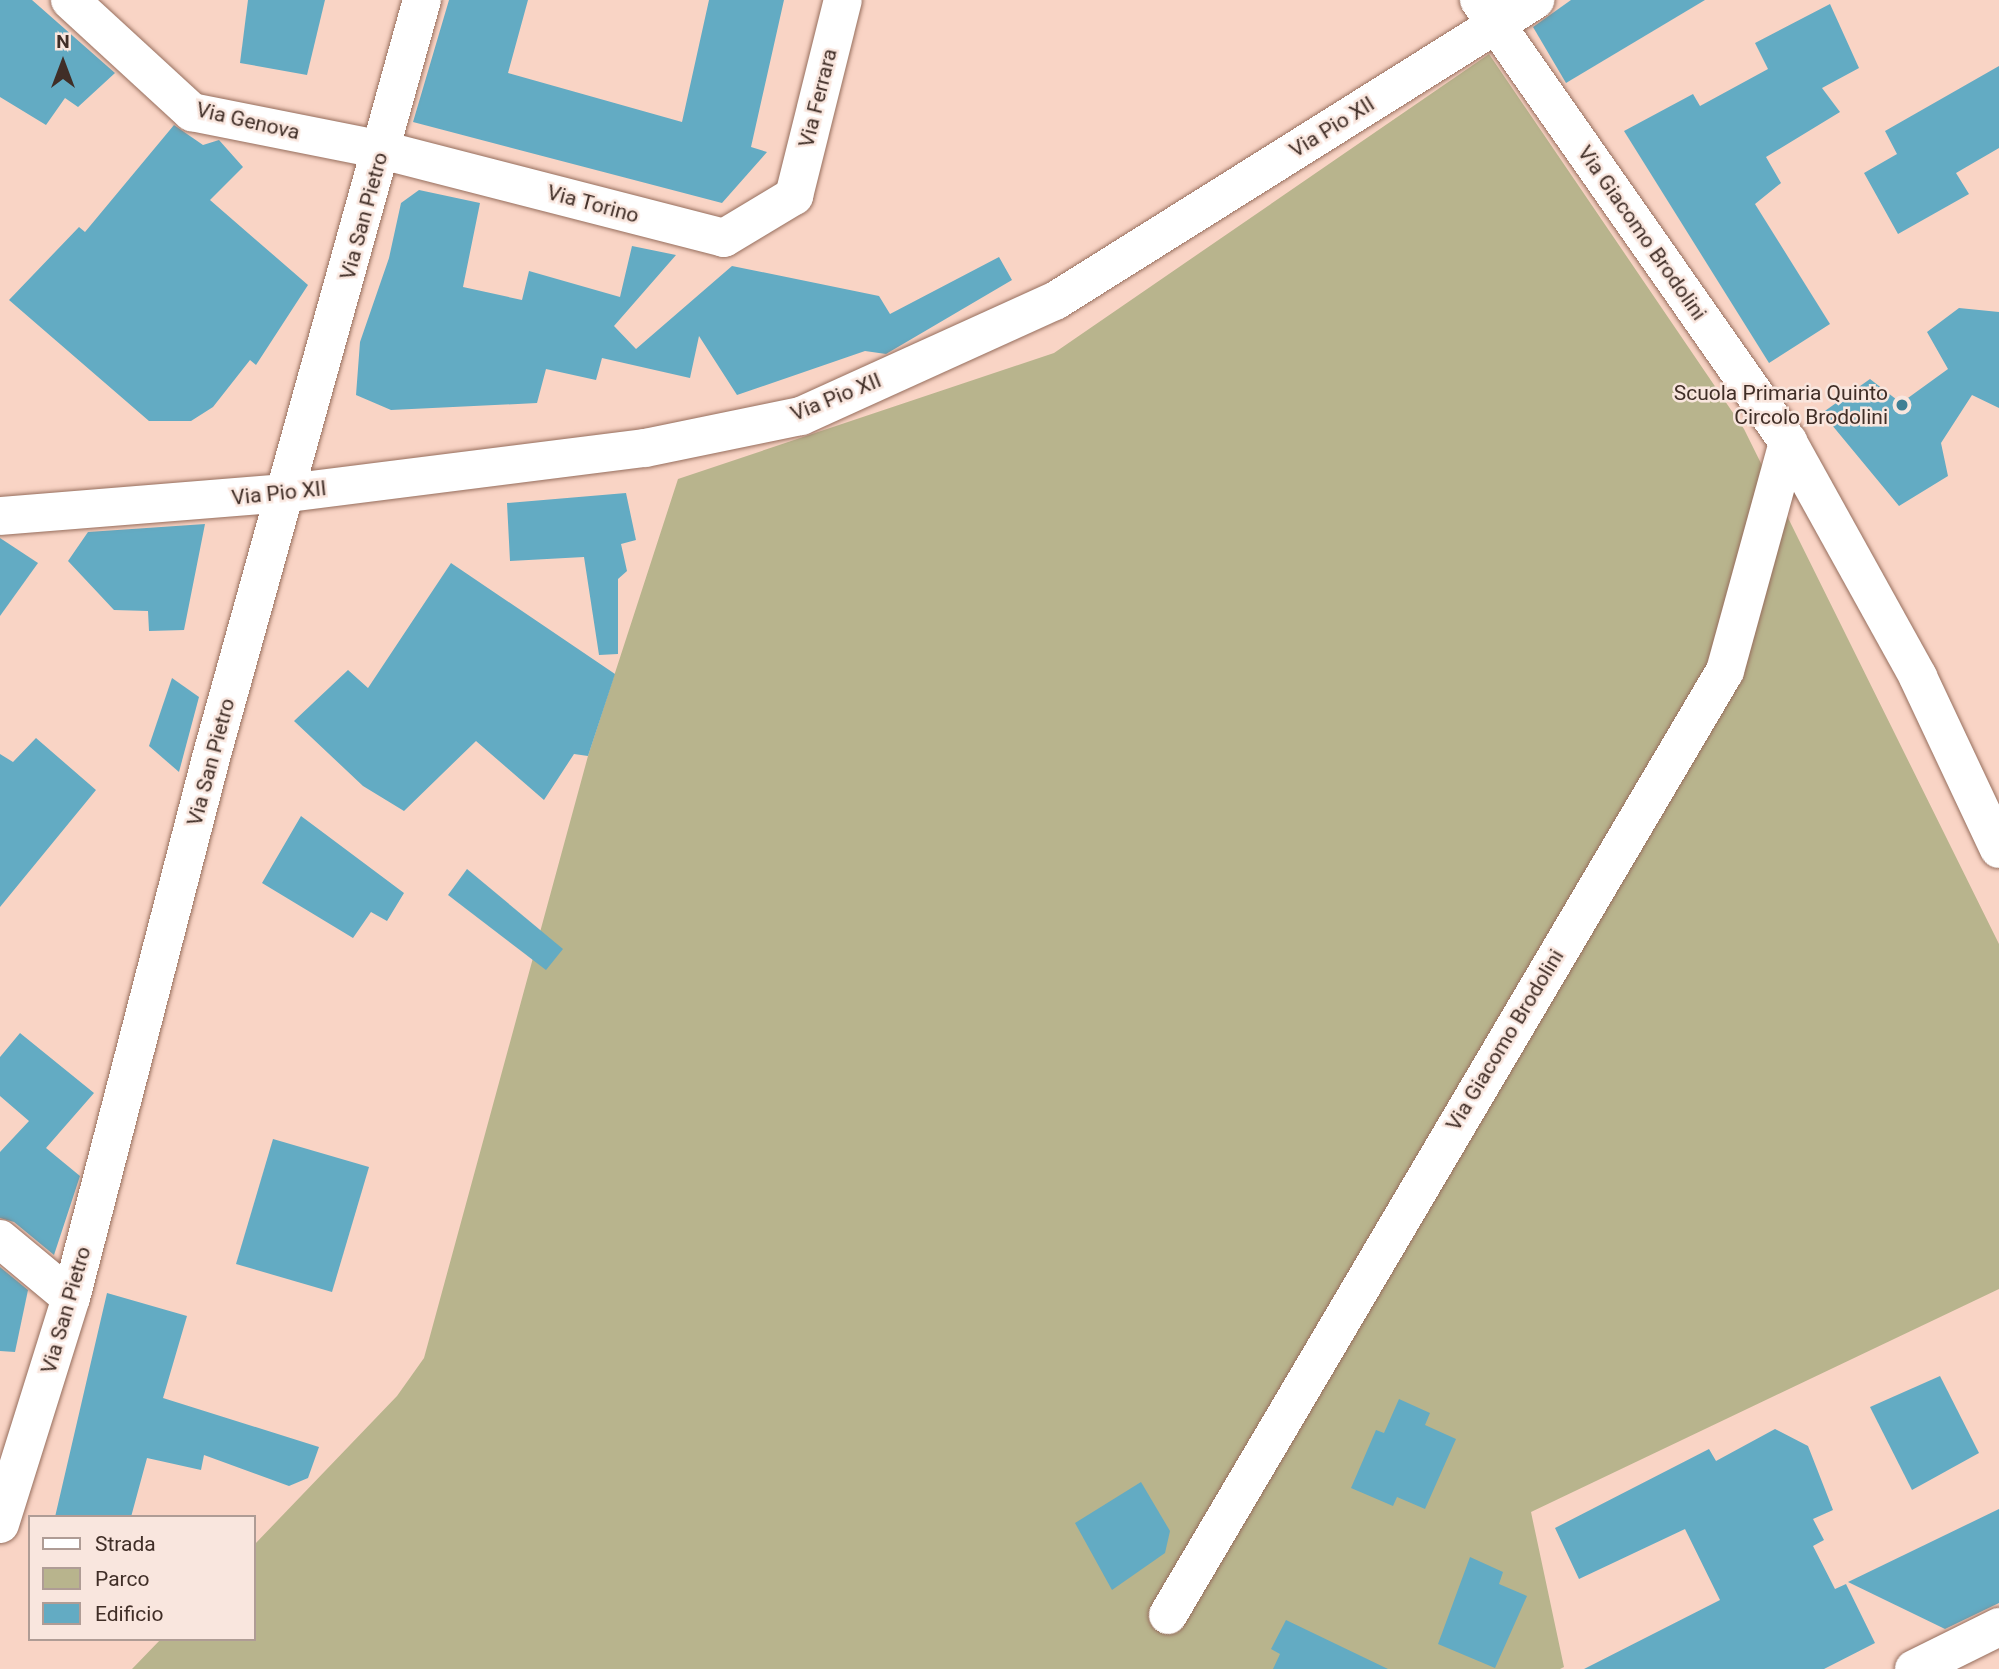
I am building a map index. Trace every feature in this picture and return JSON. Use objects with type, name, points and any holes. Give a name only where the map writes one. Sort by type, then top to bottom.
[{"type":"street","name":"Via Genova","points":[[70,0],[192,112],[382,150]]},
{"type":"street","name":"Via San Pietro","points":[[0,1524],[71,1298],[212,754],[288,493],[422,0]]},
{"type":"street","name":"Via Ferrara","points":[[794,195],[843,0]]},
{"type":"street","name":"Via Pio XII","points":[[0,516],[288,493],[645,448],[801,416],[1055,301],[1488,12],[1535,0]]},
{"type":"street","name":"Via Giacomo Brodolini","points":[[1488,12],[1788,442],[1918,677],[1999,849]]},
{"type":"street","name":"Via Torino","points":[[382,150],[724,239],[794,195]]},
{"type":"street","name":"Via Giacomo Brodolini","points":[[1168,1615],[1725,671],[1788,442]]},
{"type":"street","points":[[0,1239],[71,1298]]},
{"type":"street","points":[[1914,1669],[1999,1628]]},
{"type":"green space","points":[[1489,54],[1744,429],[1999,944],[1999,1289],[1531,1512],[1564,1667],[1560,1669],[132,1669],[159,1641],[256,1641],[256,1543],[397,1396],[424,1358],[588,756],[678,479],[1054,353]]},
{"type":"building","points":[[0,0],[32,0],[115,73],[78,107],[65,98],[46,125],[0,97]]},
{"type":"building","points":[[248,0],[325,0],[307,75],[240,63]]},
{"type":"building","points":[[449,0],[528,0],[508,73],[682,122],[709,0],[784,0],[751,147],[767,152],[722,203],[413,122]]},
{"type":"building","points":[[1571,0],[1705,0],[1566,83],[1533,27]]},
{"type":"building","points":[[1830,4],[1859,68],[1822,88],[1840,112],[1766,157],[1781,183],[1755,204],[1830,324],[1769,363],[1624,131],[1693,94],[1700,106],[1768,69],[1755,43]]},
{"type":"building","points":[[1999,66],[1999,148],[1956,173],[1969,194],[1898,234],[1864,173],[1897,154],[1885,131]]},
{"type":"building","points":[[174,125],[203,145],[219,140],[243,167],[210,200],[308,285],[256,365],[250,360],[213,407],[191,421],[149,421],[9,300],[79,227],[85,232]]},
{"type":"building","points":[[419,190],[480,203],[463,287],[522,300],[529,271],[620,297],[632,246],[676,255],[614,326],[636,349],[732,266],[879,296],[890,314],[999,257],[1012,280],[886,354],[865,351],[737,395],[699,336],[690,378],[602,358],[596,380],[546,369],[537,403],[391,410],[356,395],[360,342],[389,258],[401,203]]},
{"type":"building","name":"Scuola Primaria Quinto Circolo Brodolini","points":[[1959,308],[1999,312],[1999,408],[1972,395],[1941,443],[1948,476],[1899,506],[1822,413],[1870,379],[1901,403],[1948,369],[1927,332]]},
{"type":"building","points":[[626,493],[636,540],[621,544],[627,571],[618,579],[618,654],[599,655],[584,557],[510,561],[507,503]]},
{"type":"building","points":[[205,524],[184,630],[149,631],[148,611],[114,610],[68,561],[88,532]]},
{"type":"building","points":[[0,538],[38,563],[0,616]]},
{"type":"building","points":[[451,563],[615,674],[588,756],[574,754],[544,800],[476,741],[404,811],[363,786],[294,721],[348,670],[368,688]]},
{"type":"building","points":[[172,678],[199,697],[179,772],[149,746]]},
{"type":"building","points":[[36,738],[96,790],[0,907],[0,754],[13,762]]},
{"type":"building","points":[[301,816],[404,893],[387,921],[371,912],[353,938],[262,883]]},
{"type":"building","points":[[467,869],[563,949],[546,970],[448,895]]},
{"type":"building","points":[[20,1033],[94,1093],[46,1148],[80,1176],[54,1255],[14,1222],[0,1218],[0,1152],[29,1121],[0,1096],[0,1057]]},
{"type":"building","points":[[273,1139],[369,1167],[332,1292],[236,1264]]},
{"type":"building","points":[[0,1267],[28,1290],[15,1352],[0,1351]]},
{"type":"building","points":[[107,1293],[187,1316],[163,1398],[319,1447],[308,1478],[289,1486],[204,1455],[201,1470],[147,1458],[132,1515],[55,1515]]},
{"type":"building","points":[[1940,1376],[1979,1453],[1912,1490],[1870,1407]]},
{"type":"building","points":[[1399,1399],[1430,1413],[1425,1425],[1456,1439],[1425,1509],[1397,1497],[1393,1506],[1351,1488],[1376,1430],[1384,1433]]},
{"type":"building","points":[[1775,1429],[1808,1446],[1833,1510],[1813,1519],[1824,1540],[1813,1546],[1835,1589],[1846,1584],[1875,1643],[1824,1669],[1584,1669],[1720,1600],[1685,1529],[1579,1579],[1555,1528],[1709,1449],[1716,1461]]},
{"type":"building","points":[[1141,1482],[1170,1531],[1165,1553],[1112,1590],[1075,1523]]},
{"type":"building","points":[[1999,1509],[1999,1603],[1945,1629],[1848,1582]]},
{"type":"building","points":[[1470,1557],[1503,1572],[1499,1584],[1527,1596],[1495,1668],[1438,1644]]},
{"type":"building","points":[[1286,1620],[1388,1669],[1273,1669],[1280,1654],[1271,1649]]},
{"type":"place","name":"Scuola Primaria Quinto Circolo Brodolini","points":[[1902,405]]}]
